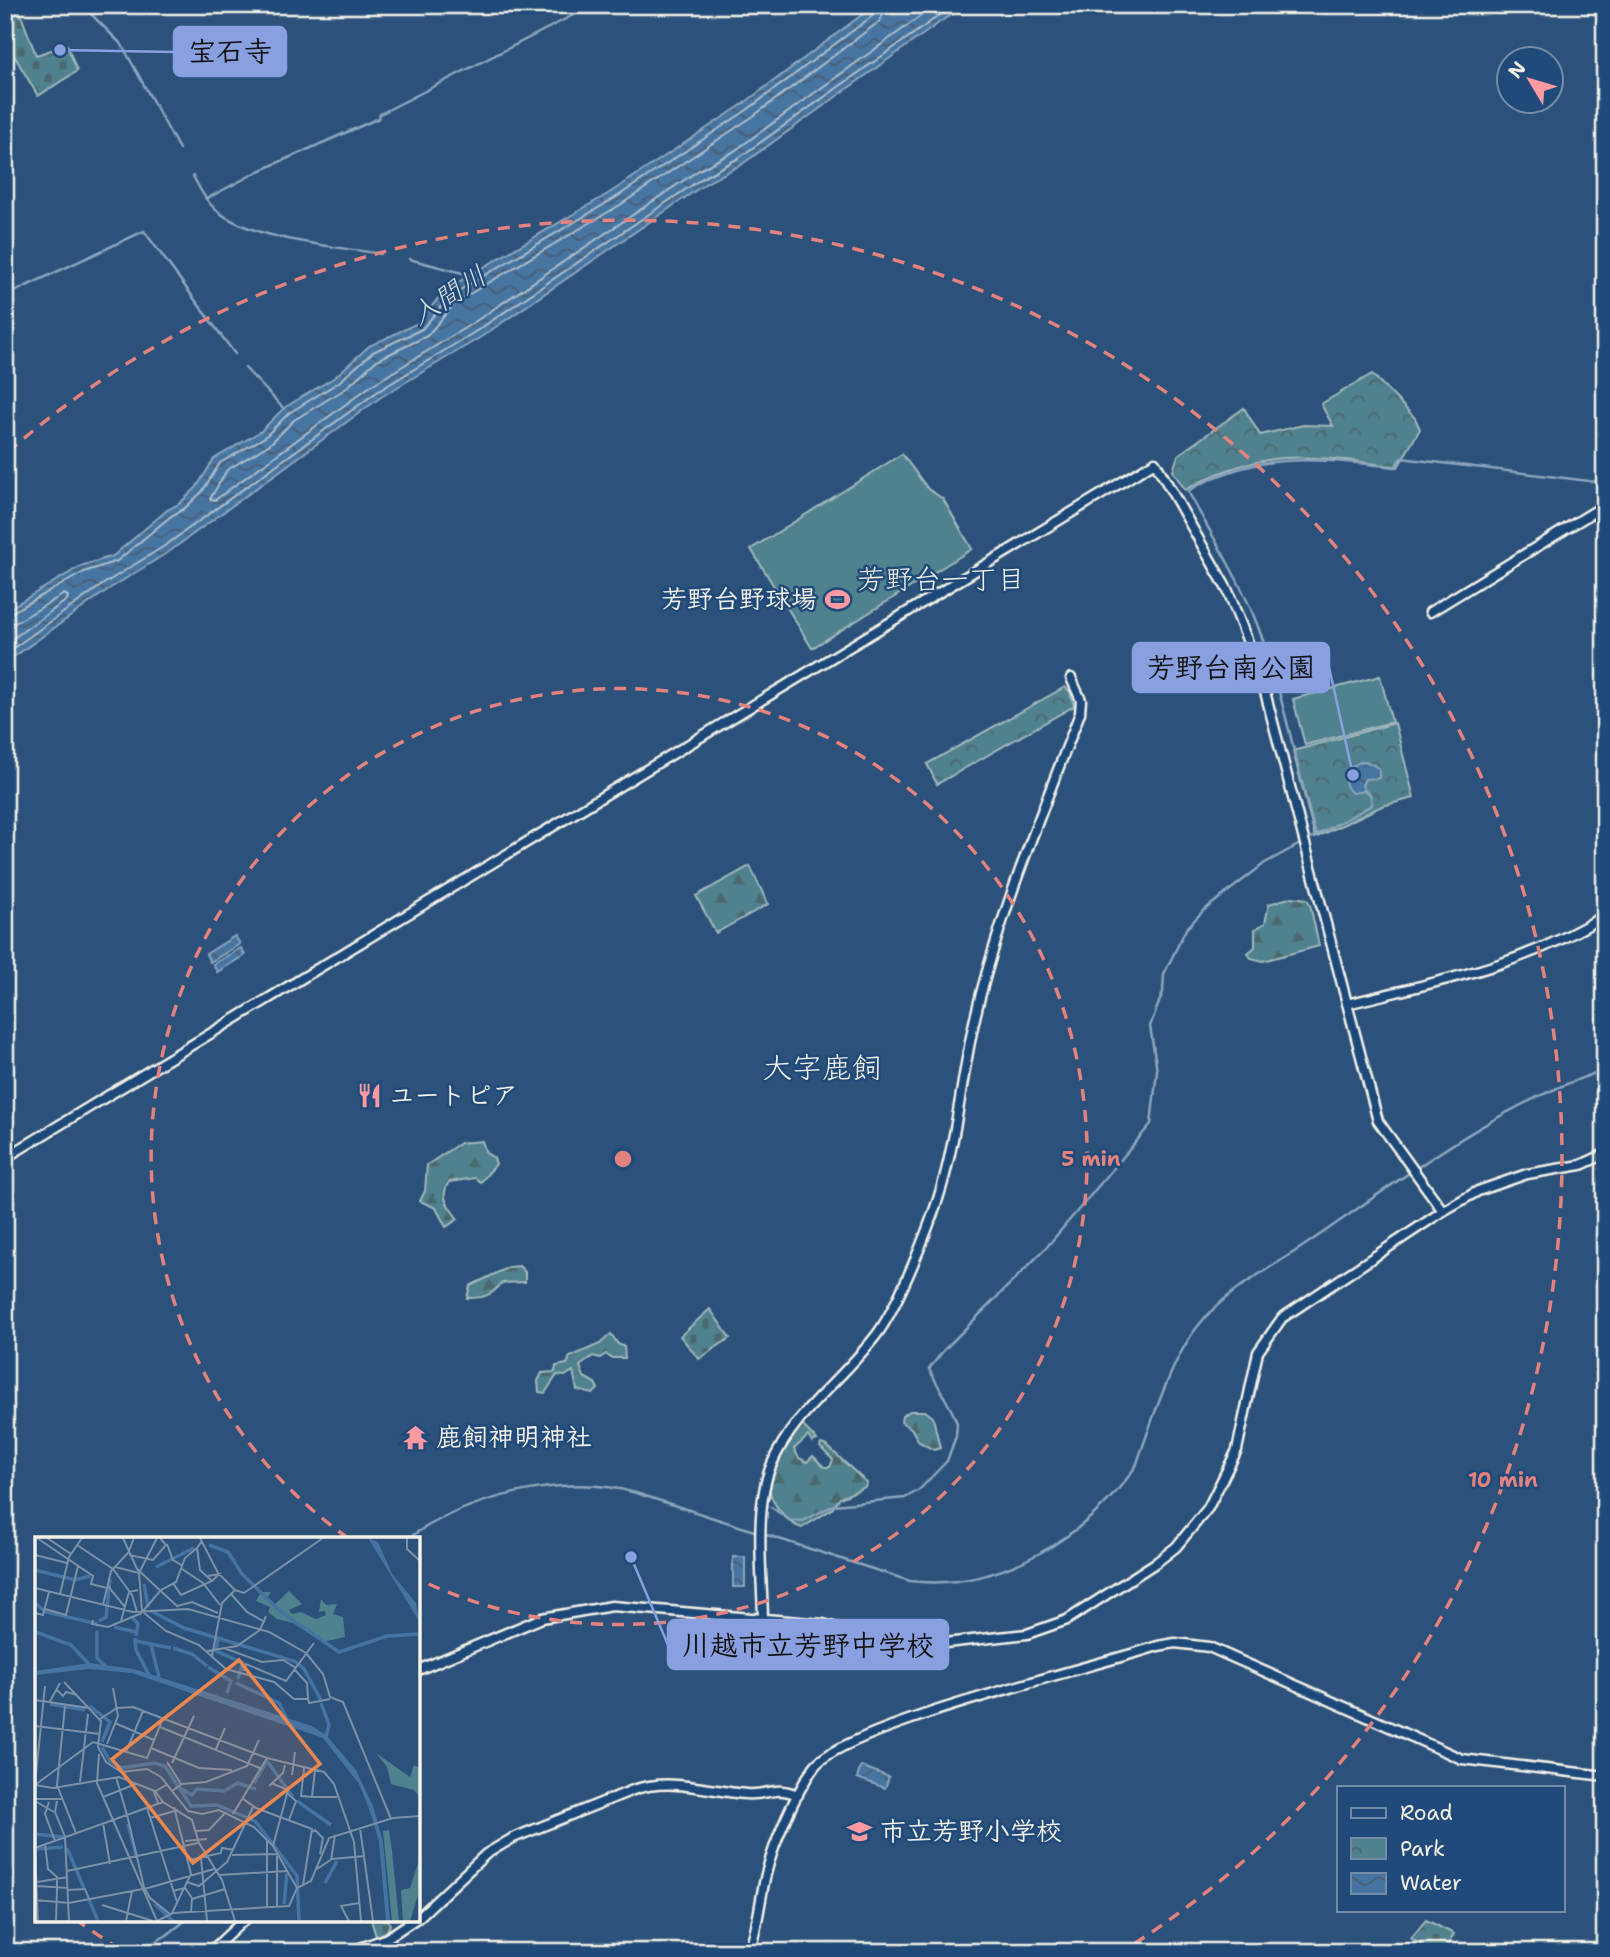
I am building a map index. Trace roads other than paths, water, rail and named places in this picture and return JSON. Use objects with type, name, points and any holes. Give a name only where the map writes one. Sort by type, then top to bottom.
[{"type":"street","points":[[5,1158],[1155,462],[1228,592],[1260,673],[1375,1114],[1408,1166],[1443,1211]]},
{"type":"street","points":[[1430,612],[1605,505]]},
{"type":"street","points":[[763,1618],[762,1527],[765,1484],[776,1454],[818,1398],[880,1329],[892,1308],[938,1199],[975,1018],[990,964],[1080,713],[1081,700],[1071,678]]},
{"type":"street","points":[[1347,1004],[1520,959],[1554,945],[1605,915]]},
{"type":"street","points":[[420,1669],[542,1618],[590,1608],[634,1607],[823,1624],[887,1643],[919,1648],[1027,1634],[1067,1620],[1176,1547],[1208,1508],[1237,1450],[1258,1352],[1273,1327],[1294,1309],[1478,1191],[1508,1180],[1581,1165],[1605,1154]]},
{"type":"street","points":[[750,1952],[767,1871],[798,1796],[818,1762],[862,1737],[998,1693],[1175,1643],[1209,1647],[1462,1759],[1605,1776]]},
{"type":"street","points":[[420,1915],[465,1872],[504,1843],[633,1790],[653,1784],[748,1794],[776,1789],[798,1796]]},
{"type":"street","points":[[210,1952],[242,1922]]},
{"type":"street","points":[[349,1952],[387,1938],[411,1922]]},
{"type":"water","name":"入間川","points":[[875,5],[969,5],[943,20],[741,165],[708,182],[481,337],[381,397],[170,551],[109,589],[5,663],[5,611],[81,566],[113,556],[196,488],[214,459],[261,431],[284,408],[335,377],[369,346],[418,323],[445,290],[611,192],[743,104]]},
{"type":"water","points":[[1365,761],[1379,768],[1379,778],[1365,779],[1362,785],[1365,791],[1352,793],[1345,778],[1350,769]]},
{"type":"water","points":[[235,936],[240,944],[210,962],[206,954]]},
{"type":"water","points":[[241,948],[245,955],[217,972],[213,964]]},
{"type":"water","points":[[733,1557],[745,1557],[745,1587],[733,1587]]},
{"type":"water","points":[[861,1766],[889,1777],[885,1788],[857,1778]]},
{"type":"waterway","points":[[5,13],[14,8],[12,5]]},
{"type":"waterway","points":[[82,5],[122,45],[179,149]]},
{"type":"waterway","points":[[206,199],[259,171],[379,118],[380,114],[593,5]]},
{"type":"waterway","points":[[193,176],[214,208],[248,228],[293,240],[381,254]]},
{"type":"waterway","points":[[5,296],[144,231],[235,354]]},
{"type":"waterway","name":"入間川","points":[[409,259],[470,275]]},
{"type":"waterway","points":[[245,368],[284,409]]},
{"type":"waterway","points":[[1316,836],[1282,702],[1257,624],[1233,573],[1188,491],[1214,478],[1264,463],[1314,460],[1395,467],[1401,458],[1605,483]]},
{"type":"waterway","points":[[771,1507],[791,1521],[803,1521],[834,1505],[905,1498],[919,1490],[947,1461],[956,1436],[957,1423],[929,1369],[944,1350],[1045,1249],[1151,1124],[1157,1071],[1150,1026],[1163,992],[1164,974],[1186,929],[1203,911],[1265,863],[1372,805],[1370,794],[1363,790]]},
{"type":"waterway","points":[[410,1537],[431,1524],[487,1500],[517,1492],[579,1485],[636,1493],[910,1581],[943,1582],[975,1578],[1007,1568],[1038,1554],[1066,1536],[1116,1492],[1136,1466],[1162,1393],[1179,1356],[1198,1326],[1222,1301],[1414,1169],[1487,1123],[1565,1085],[1605,1070]]},
{"type":"waterway","points":[[137,1952],[183,1922]]},
{"type":"place","name":"宝石寺","points":[[60,50]]},
{"type":"place","name":"芳野台野球場","points":[[837,599]]},
{"type":"place","name":"芳野台南公園","points":[[1353,775]]},
{"type":"place","name":"ユートピア","points":[[369,1095]]},
{"type":"place","name":"鹿飼神明神社","points":[[416,1437]]},
{"type":"place","name":"川越市立芳野中学校","points":[[631,1557]]},
{"type":"place","name":"市立芳野小学校","points":[[860,1831]]},
{"type":"district","name":"芳野台一丁目","points":[[941,579]]},
{"type":"district","name":"大字鹿飼","points":[[822,1068]]}]
